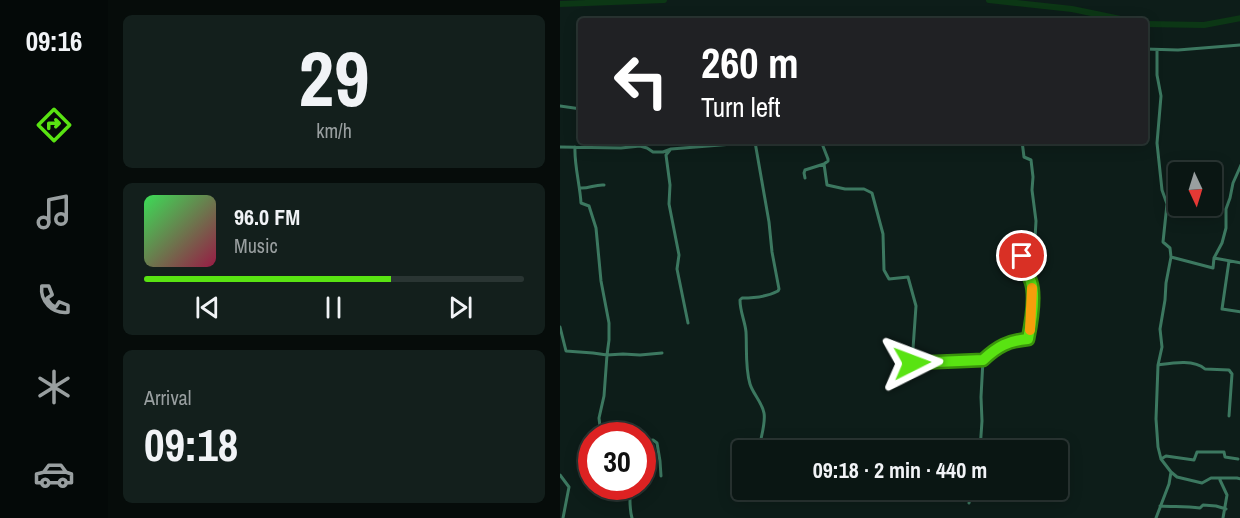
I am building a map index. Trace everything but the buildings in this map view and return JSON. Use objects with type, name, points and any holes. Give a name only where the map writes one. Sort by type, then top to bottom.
[{"type":"street","points":[[1148,50],[1241,45]]},
{"type":"street","points":[[1157,50],[1157,75],[1161,96],[1157,143],[1162,190],[1167,204],[1163,242],[1170,248],[1171,257],[1160,329],[1162,347],[1158,365],[1158,447],[1161,459],[1177,477],[1202,483],[1211,478],[1241,479]]},
{"type":"street","points":[[560,106],[578,109]]},
{"type":"street","points":[[560,147],[640,146],[653,152],[663,152],[671,149],[731,144]]},
{"type":"street","points":[[755,144],[779,289],[773,294],[740,300],[740,311],[746,333],[750,383],[765,415],[761,440]]},
{"type":"street","points":[[805,178],[805,170],[828,161],[822,144]]},
{"type":"street","points":[[824,164],[827,185],[845,189],[864,189],[872,193],[883,234],[884,270],[889,279],[908,277],[916,306],[912,363],[983,360],[995,349],[1012,341],[1028,339],[1032,284],[1020,261],[1022,256],[1034,256],[1036,221],[1031,160],[1024,157],[1022,144]]},
{"type":"street","points":[[575,147],[574,158],[581,203],[589,206],[596,228],[601,282],[609,323],[604,396],[599,422]]},
{"type":"street","points":[[671,149],[666,155],[670,185],[669,204],[678,243],[678,276],[688,323]]},
{"type":"street","points":[[1171,257],[1212,268],[1214,258],[1222,243],[1226,228],[1226,209],[1241,165]]},
{"type":"street","points":[[580,188],[604,185]]},
{"type":"street","points":[[1214,258],[1241,263]]},
{"type":"street","points":[[1229,261],[1222,309],[1241,312]]},
{"type":"street","points":[[560,327],[566,351],[607,355],[662,353]]},
{"type":"street","points":[[981,440],[983,360]]},
{"type":"street","points":[[1158,365],[1187,363],[1200,365],[1205,369],[1229,370],[1232,374],[1229,416]]},
{"type":"street","points":[[656,442],[661,476]]},
{"type":"street","points":[[1161,459],[1166,456],[1194,460],[1197,452],[1205,451],[1224,452],[1225,457],[1238,459]]},
{"type":"street","points":[[1156,518],[1169,484],[1171,472]]},
{"type":"street","points":[[560,475],[569,487],[563,518]]},
{"type":"street","points":[[1220,479],[1227,495],[1223,518]]},
{"type":"street","points":[[630,500],[632,518]]},
{"type":"street","points":[[1160,506],[1178,505],[1200,508],[1204,505],[1226,509]]},
{"type":"waterway","points":[[560,4],[664,0]]},
{"type":"waterway","points":[[989,0],[1072,9],[1116,18]]},
{"type":"waterway","points":[[1148,24],[1204,25],[1241,18]]},
{"type":"slow traffic","points":[[1030,330],[1032,288]]},
{"type":"route","points":[[912,363],[983,360],[995,349],[1012,341],[1028,339],[1032,284],[1020,261],[1022,256]]}]
